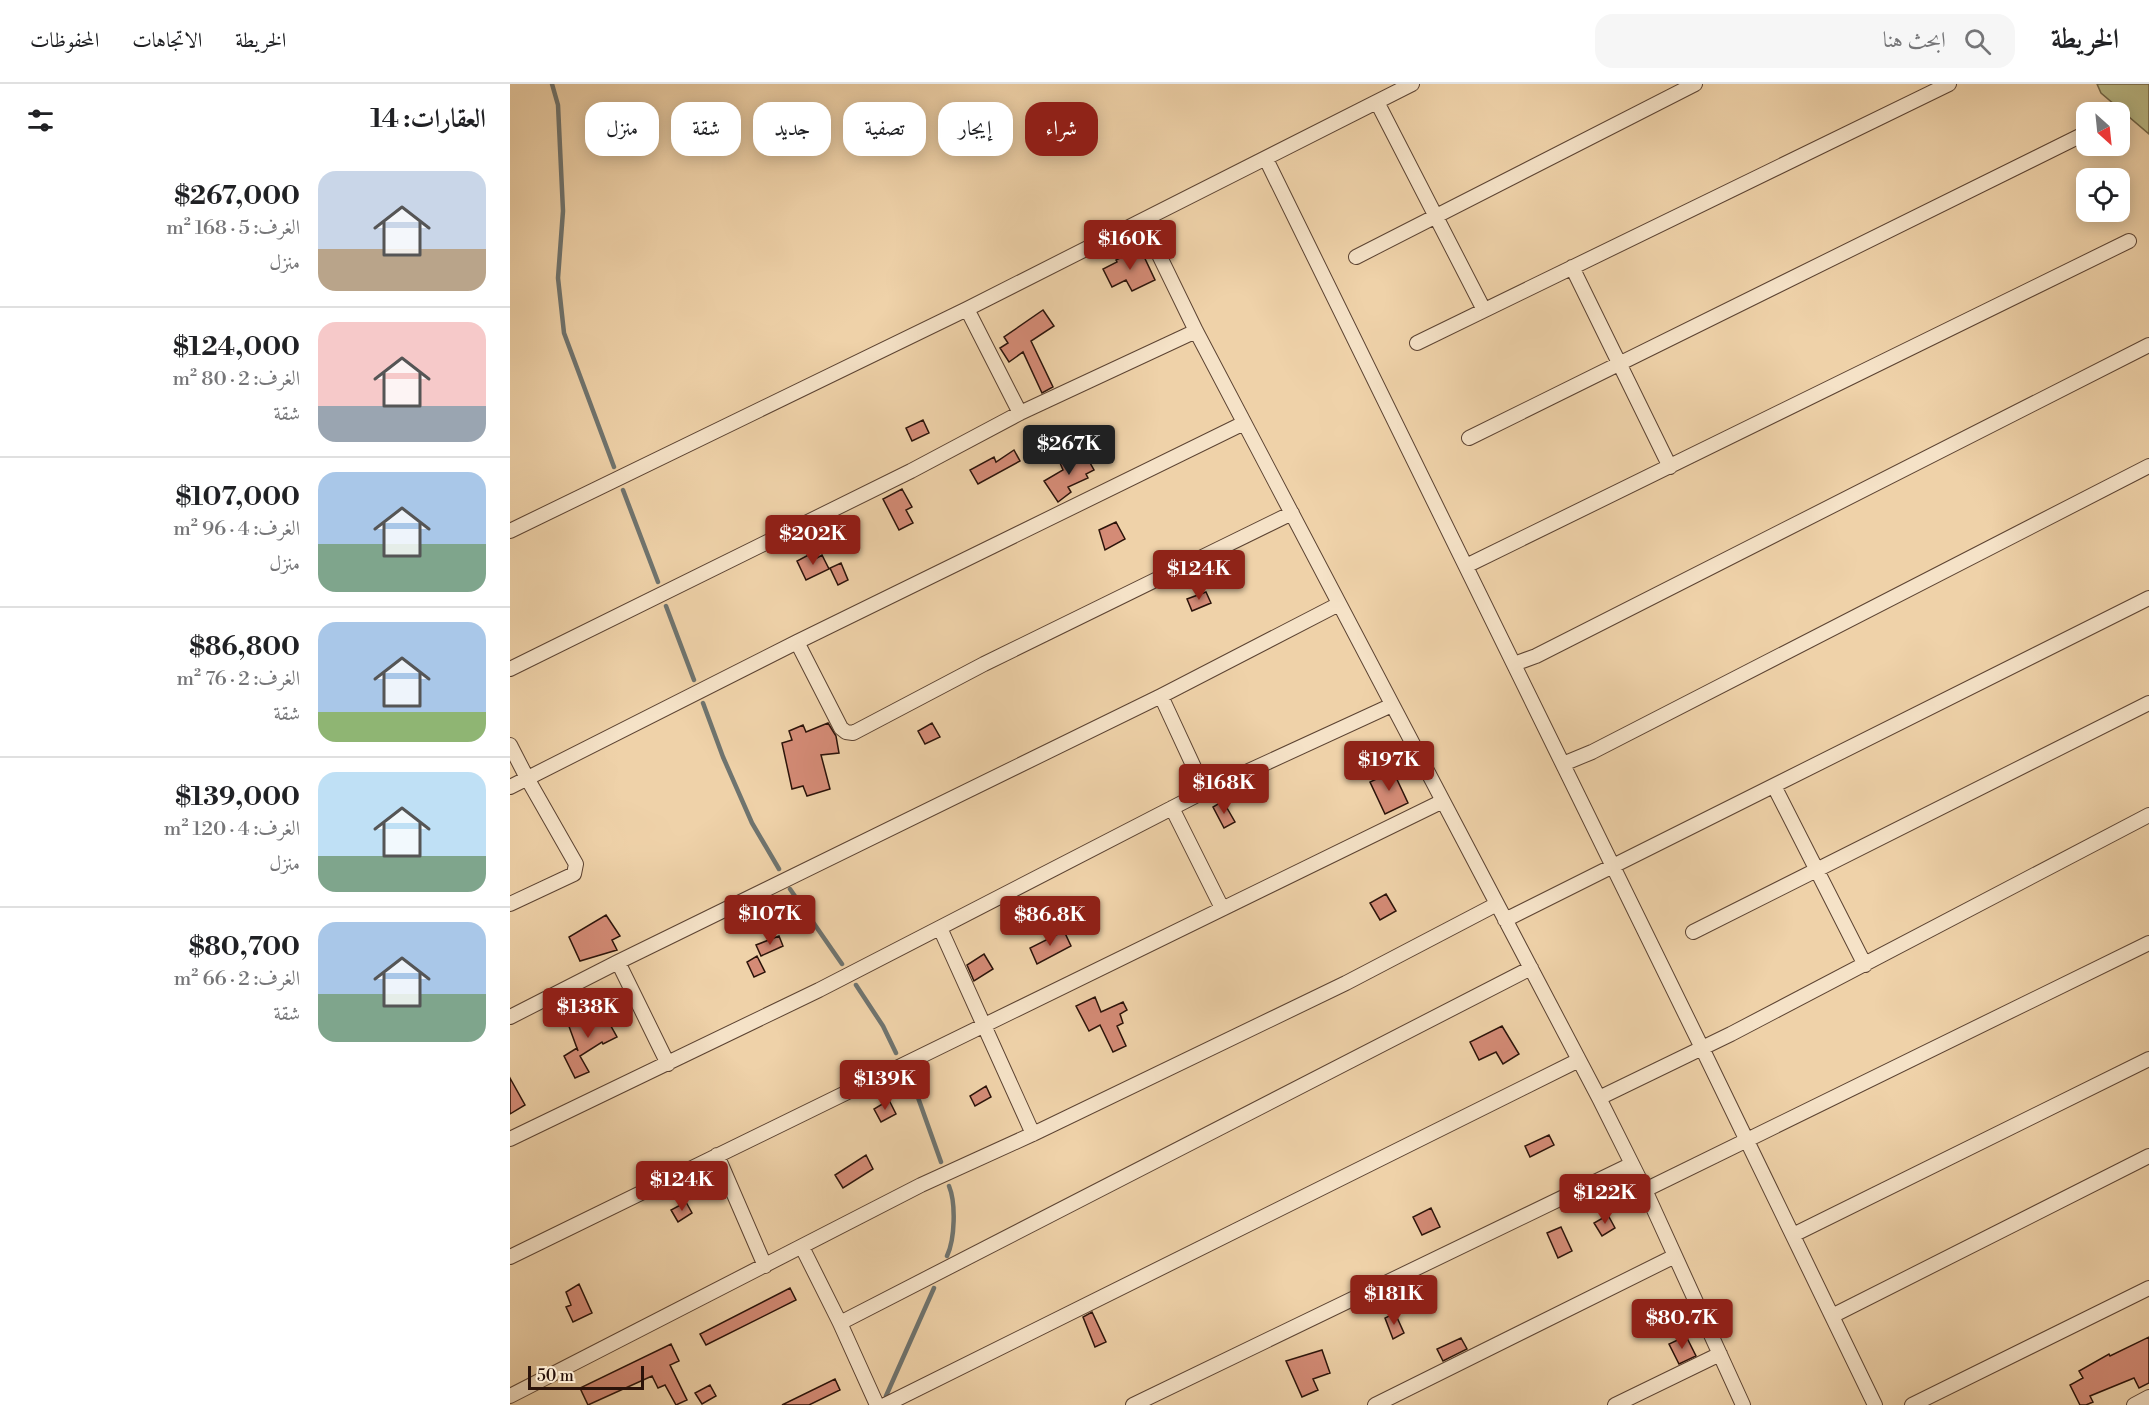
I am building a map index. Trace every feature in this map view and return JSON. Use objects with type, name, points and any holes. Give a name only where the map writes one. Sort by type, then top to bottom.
[{"type":"street","points":[[510,531],[1143,222],[1412,84]]},
{"type":"street","points":[[1356,257],[1695,84]]},
{"type":"street","points":[[1417,343],[1949,84]]},
{"type":"street","points":[[1377,102],[1484,310]]},
{"type":"street","points":[[1469,438],[2076,138]]},
{"type":"street","points":[[1266,159],[1875,1405]]},
{"type":"street","points":[[1143,222],[1196,331],[1599,1098],[1645,1190],[1743,1405]]},
{"type":"street","points":[[1466,566],[2130,241]]},
{"type":"street","points":[[1572,267],[1670,467]]},
{"type":"street","points":[[967,309],[1020,413]]},
{"type":"street","points":[[510,669],[911,471],[1020,413],[1196,331]]},
{"type":"street","points":[[1514,664],[1536,656],[2149,345]]},
{"type":"street","points":[[510,786],[797,642],[1244,423]]},
{"type":"street","points":[[1563,764],[1592,752],[2149,466]]},
{"type":"street","points":[[797,642],[841,728],[853,733],[984,664],[1292,513]]},
{"type":"street","points":[[1505,920],[2149,598]]},
{"type":"street","points":[[510,1017],[1161,696],[1339,604]]},
{"type":"street","points":[[1161,696],[1205,791]]},
{"type":"street","points":[[1693,932],[2149,703]]},
{"type":"street","points":[[510,1139],[819,990],[1205,791],[1392,705]]},
{"type":"street","points":[[510,745],[576,864],[574,874],[510,904]]},
{"type":"street","points":[[1774,786],[1865,964]]},
{"type":"street","points":[[510,1257],[1443,801]]},
{"type":"street","points":[[1172,808],[1222,908]]},
{"type":"street","points":[[1599,1098],[1702,1048],[2149,815]]},
{"type":"street","points":[[511,1393],[921,1185],[1033,1134],[1346,983],[1497,904]]},
{"type":"street","points":[[940,928],[1033,1134]]},
{"type":"street","points":[[1645,1190],[2149,943]]},
{"type":"street","points":[[618,962],[668,1064]]},
{"type":"street","points":[[840,1323],[1531,968]]},
{"type":"street","points":[[1793,1235],[2149,1059]]},
{"type":"street","points":[[885,1405],[1579,1060]]},
{"type":"street","points":[[717,1155],[765,1266]]},
{"type":"street","points":[[1832,1316],[2149,1156]]},
{"type":"street","points":[[1133,1405],[1632,1164]]},
{"type":"street","points":[[802,1247],[877,1405]]},
{"type":"street","points":[[1375,1405],[1675,1256]]},
{"type":"street","points":[[1912,1405],[2149,1288]]},
{"type":"street","points":[[1615,1405],[1720,1354]]},
{"type":"street","points":[[2134,1405],[2149,1397]]},
{"type":"green space","points":[[2097,84],[2149,84],[2149,134],[2130,118],[2130,102],[2112,102],[2101,93]]},
{"type":"building","points":[[1140,248],[1155,280],[1132,291],[1126,280],[1112,287],[1103,269]]},
{"type":"building","points":[[1043,310],[1054,326],[1031,341],[1053,387],[1042,393],[1023,352],[1009,362],[1000,348],[1008,343],[1004,337]]},
{"type":"building","points":[[923,420],[929,433],[912,441],[906,428]]},
{"type":"building","points":[[1014,450],[1020,461],[978,484],[970,470],[994,457],[996,462]]},
{"type":"building","points":[[1084,452],[1094,470],[1086,474],[1088,478],[1068,487],[1071,492],[1058,502],[1044,481],[1063,470],[1060,463]]},
{"type":"building","points":[[902,489],[912,507],[906,510],[913,523],[899,530],[883,499]]},
{"type":"building","points":[[1116,522],[1125,539],[1105,550],[1099,530]]},
{"type":"building","points":[[814,552],[817,558],[822,555],[829,569],[806,580],[797,561]]},
{"type":"building","points":[[841,563],[848,580],[838,585],[830,568]]},
{"type":"building","points":[[1206,592],[1211,603],[1192,611],[1187,599]]},
{"type":"building","points":[[828,723],[836,736],[839,753],[821,755],[830,789],[807,796],[803,786],[792,789],[782,743],[792,740],[789,731],[803,725],[806,732]]},
{"type":"building","points":[[932,723],[940,737],[925,744],[918,731]]},
{"type":"building","points":[[1393,771],[1408,803],[1385,814],[1370,782]]},
{"type":"building","points":[[1223,801],[1235,822],[1224,828],[1213,807]]},
{"type":"building","points":[[1386,894],[1396,911],[1380,920],[1370,903]]},
{"type":"building","points":[[606,915],[620,936],[612,940],[617,950],[580,961],[569,937]]},
{"type":"building","points":[[1064,931],[1071,946],[1037,964],[1030,948]]},
{"type":"building","points":[[779,936],[783,946],[761,956],[756,945]]},
{"type":"building","points":[[984,954],[993,969],[974,981],[967,965]]},
{"type":"building","points":[[757,956],[765,972],[754,977],[747,962]]},
{"type":"building","points":[[1095,997],[1101,1012],[1123,1002],[1127,1010],[1120,1014],[1123,1023],[1117,1026],[1126,1046],[1113,1052],[1100,1025],[1089,1031],[1076,1006]]},
{"type":"building","points":[[602,1010],[617,1037],[603,1044],[602,1042],[580,1056],[589,1072],[575,1078],[564,1056],[577,1048],[567,1021]]},
{"type":"building","points":[[1502,1026],[1519,1054],[1503,1064],[1496,1052],[1479,1060],[1470,1042]]},
{"type":"building","points":[[510,1078],[525,1105],[510,1114]]},
{"type":"building","points":[[986,1086],[991,1097],[975,1106],[970,1096]]},
{"type":"building","points":[[889,1100],[896,1114],[881,1122],[874,1109]]},
{"type":"building","points":[[1549,1135],[1554,1145],[1530,1157],[1525,1146]]},
{"type":"building","points":[[866,1155],[873,1169],[843,1188],[835,1175]]},
{"type":"building","points":[[686,1202],[692,1213],[678,1222],[671,1210]]},
{"type":"building","points":[[1431,1208],[1440,1227],[1422,1235],[1413,1217]]},
{"type":"building","points":[[1608,1215],[1615,1228],[1602,1236],[1594,1223]]},
{"type":"building","points":[[1561,1227],[1572,1251],[1558,1258],[1547,1233]]},
{"type":"building","points":[[579,1284],[592,1313],[573,1322],[566,1307],[571,1305],[566,1292]]},
{"type":"building","points":[[790,1288],[796,1300],[706,1345],[700,1334]]},
{"type":"building","points":[[1092,1312],[1106,1342],[1095,1347],[1083,1317]]},
{"type":"building","points":[[1395,1313],[1404,1333],[1393,1339],[1385,1318]]},
{"type":"building","points":[[1686,1336],[1696,1356],[1679,1364],[1669,1344]]},
{"type":"building","points":[[2149,1337],[2149,1383],[2139,1388],[2134,1378],[2090,1396],[2093,1402],[2080,1405],[2070,1385],[2083,1378],[2079,1371],[2109,1354],[2110,1356]]},
{"type":"building","points":[[1461,1338],[1467,1349],[1443,1361],[1437,1349]]},
{"type":"building","points":[[671,1344],[679,1361],[670,1365],[687,1400],[676,1405],[665,1385],[658,1388],[652,1376],[588,1405],[580,1388]]},
{"type":"building","points":[[1322,1350],[1330,1373],[1313,1379],[1318,1390],[1302,1397],[1286,1361]]},
{"type":"building","points":[[835,1379],[840,1390],[809,1405],[782,1405]]},
{"type":"building","points":[[710,1385],[716,1396],[702,1404],[695,1393]]},
{"type":"waterway","points":[[552,84],[558,105],[563,211],[558,278],[564,333],[614,467]]},
{"type":"waterway","points":[[623,490],[658,582]]},
{"type":"waterway","points":[[666,606],[694,680]]},
{"type":"waterway","points":[[703,703],[723,757],[752,823],[779,869]]},
{"type":"waterway","points":[[790,889],[842,964]]},
{"type":"waterway","points":[[856,985],[883,1026],[896,1053]]},
{"type":"waterway","points":[[908,1075],[941,1162]]},
{"type":"waterway","points":[[947,1256],[954,1221],[949,1186]]},
{"type":"waterway","points":[[886,1396],[934,1288]]}]
